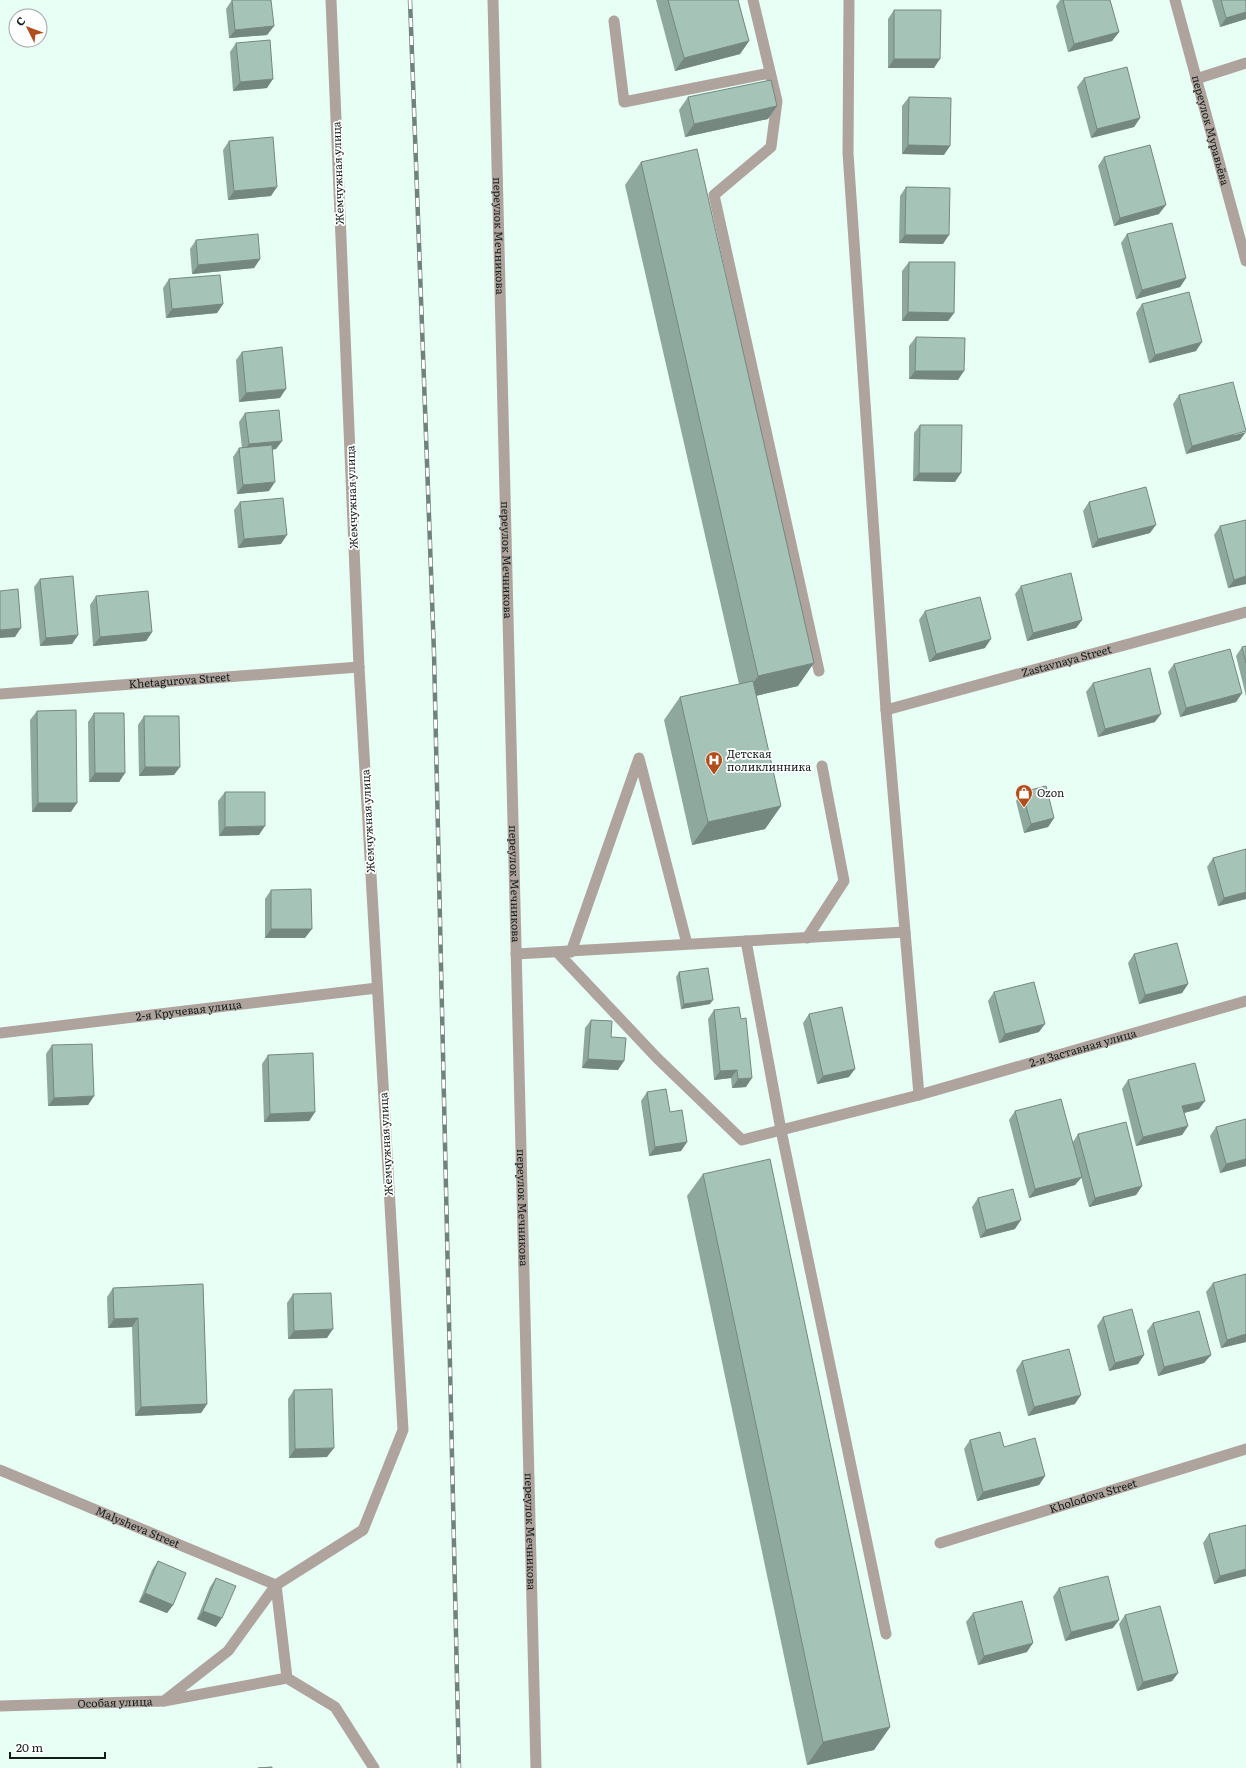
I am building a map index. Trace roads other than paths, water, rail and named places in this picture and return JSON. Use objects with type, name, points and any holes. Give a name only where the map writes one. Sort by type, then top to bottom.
[{"type":"street","name":"Жемчужная улица","points":[[276,1585],[363,1530],[403,1430],[359,667],[331,0]]},
{"type":"street","name":"переулок Мечникова","points":[[493,0],[536,1768]]},
{"type":"street","points":[[753,0],[777,101],[771,147],[714,195],[819,671]]},
{"type":"street","points":[[849,0],[848,154],[886,710],[919,1095]]},
{"type":"street","name":"переулок Муравьёва","points":[[1175,0],[1246,261]]},
{"type":"street","points":[[614,21],[624,102],[770,73]]},
{"type":"street","points":[[1196,79],[1246,64]]},
{"type":"street","name":"Zastavnaya Street","points":[[886,710],[1246,612]]},
{"type":"street","name":"Khetagurova Street","points":[[0,694],[359,667]]},
{"type":"street","points":[[571,952],[639,758],[687,944]]},
{"type":"street","points":[[807,938],[844,881],[822,766]]},
{"type":"street","points":[[516,954],[905,932]]},
{"type":"street","points":[[746,941],[782,1130],[886,1634]]},
{"type":"street","name":"2-я Заставная улица","points":[[557,952],[657,1058],[742,1140],[919,1095],[1246,1001]]},
{"type":"street","name":"2-я Кручевая улица","points":[[0,1033],[377,988]]},
{"type":"street","name":"Kholodova Street","points":[[940,1543],[1246,1449]]},
{"type":"street","name":"Malysheva Street","points":[[0,1470],[276,1585]]},
{"type":"street","points":[[276,1585],[287,1678]]},
{"type":"street","name":"Особая улица","points":[[0,1706],[164,1701],[228,1651],[276,1585]]},
{"type":"street","points":[[164,1701],[287,1678],[335,1707],[374,1768]]},
{"type":"railway","points":[[410,0],[434,653],[459,1768]]},
{"type":"place","name":"Детская поликлинника","points":[[714,775]]},
{"type":"place","name":"Ozon","points":[[1024,808]]}]
